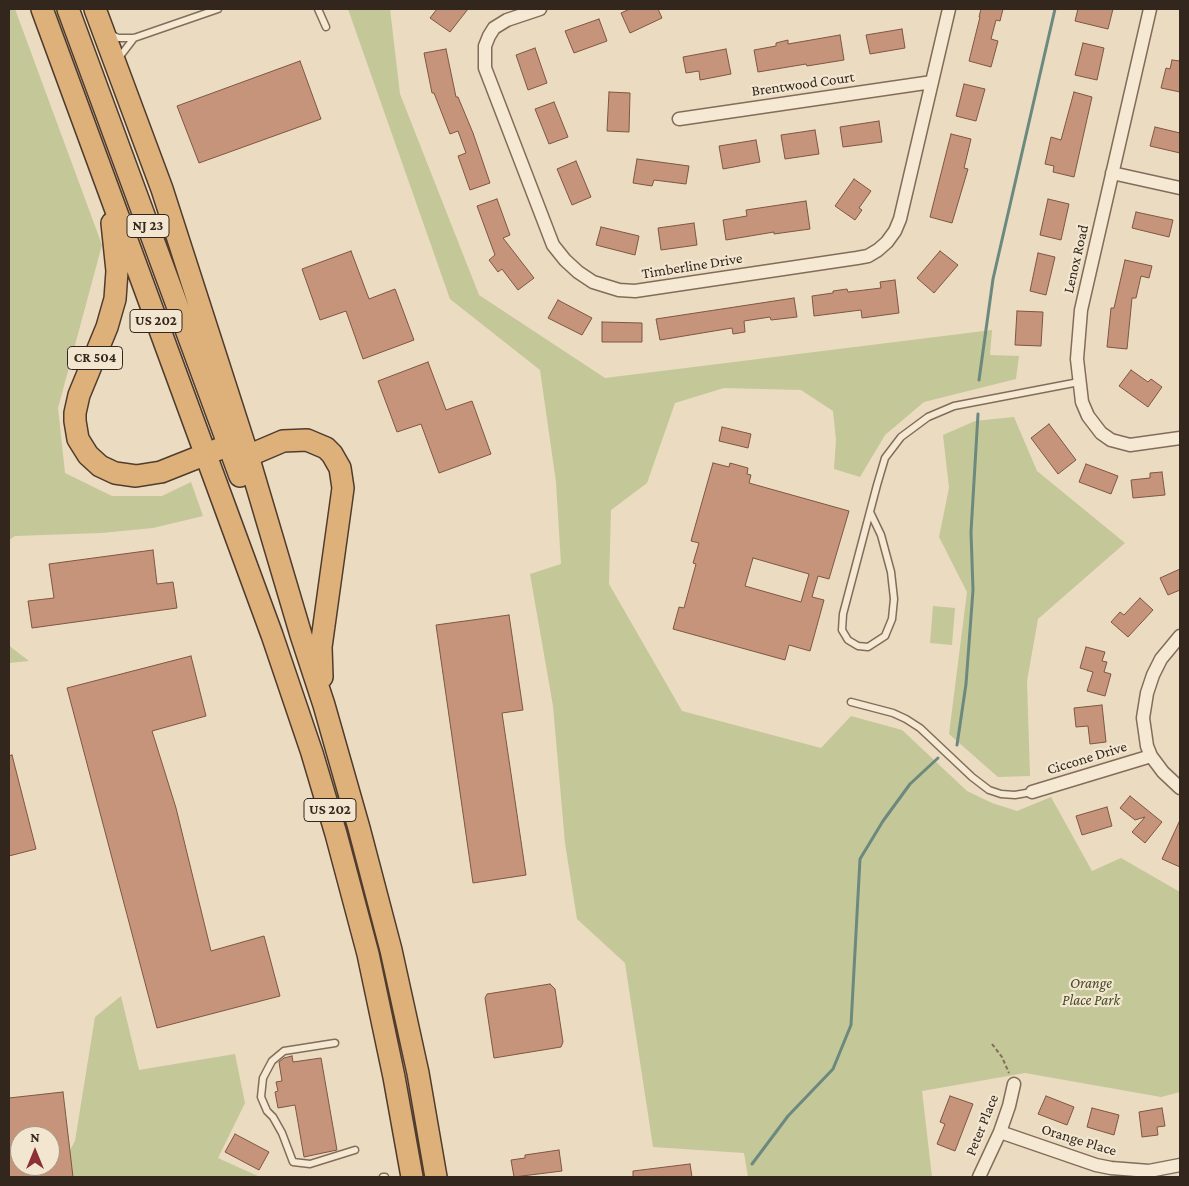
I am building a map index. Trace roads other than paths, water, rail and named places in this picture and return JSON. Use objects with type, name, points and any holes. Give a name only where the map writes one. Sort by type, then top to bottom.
[{"type":"highway","name":"US 202","points":[[42,9],[286,674],[336,834],[377,994],[412,1177]]},
{"type":"highway","name":"NJ 23","points":[[68,9],[237,453],[300,635]]},
{"type":"highway","name":"US 202","points":[[95,9],[162,188],[237,421],[237,453]]},
{"type":"highway","name":"CR 504","points":[[107,186],[115,251],[115,299],[107,328],[79,395],[74,421],[78,439],[88,455],[100,466],[115,474],[127,476],[155,474],[206,455],[237,453]]},
{"type":"highway","points":[[218,486],[224,470],[237,453],[283,442],[308,440],[326,448],[340,468],[342,488],[340,510],[321,647],[324,705]]},
{"type":"highway","name":"US 202","points":[[300,635],[324,705],[391,950],[418,1073],[436,1177]]},
{"type":"street","name":"Timberline Drive","points":[[540,9],[507,20],[494,28],[488,36],[485,46],[485,68],[550,240],[565,260],[593,282],[619,290],[635,291],[868,256],[887,242],[895,231],[900,219],[949,9]]},
{"type":"street","name":"Lenox Road","points":[[1150,9],[1080,310],[1077,358],[1082,402],[1095,427],[1111,440],[1130,444],[1180,438]]},
{"type":"street","name":"Brentwood Court","points":[[680,119],[932,82]]},
{"type":"street","points":[[1112,173],[1180,188]]},
{"type":"street","points":[[1180,636],[1161,659],[1153,675],[1147,693],[1143,718],[1147,746],[1151,756],[1163,772],[1180,788]]},
{"type":"street","name":"Ciccone Drive","points":[[1032,792],[1151,756]]},
{"type":"street","name":"Peter Place","points":[[979,1177],[1000,1132],[1014,1084]]},
{"type":"street","name":"Orange Place","points":[[1000,1132],[1096,1165],[1111,1168],[1149,1170],[1180,1165]]},
{"type":"lane","points":[[103,31],[118,38],[134,38],[218,9]]},
{"type":"lane","points":[[318,9],[326,27]]},
{"type":"lane","points":[[115,63],[134,38]]},
{"type":"lane","points":[[870,512],[881,535],[886,553],[891,572],[894,599],[892,619],[885,636],[868,647],[858,646],[848,640],[842,630],[843,614],[870,512],[885,458],[901,436],[928,416],[954,406],[1079,382]]},
{"type":"lane","points":[[851,702],[893,713],[906,719],[920,728],[972,777],[989,790],[1001,794],[1015,795],[1032,792]]},
{"type":"lane","points":[[336,1043],[284,1051],[272,1061],[263,1078],[261,1098],[267,1111],[273,1117],[282,1133],[293,1162],[310,1164],[355,1150]]},
{"type":"waterway","points":[[979,380],[993,279],[1055,9]]},
{"type":"waterway","points":[[957,745],[966,684],[973,590],[971,532],[978,414]]},
{"type":"waterway","points":[[752,1164],[788,1116],[833,1069],[851,1025],[860,859],[883,821],[910,784],[938,758]]},
{"type":"park label","name":"Orange Place Park","points":[[1091,992]]}]
